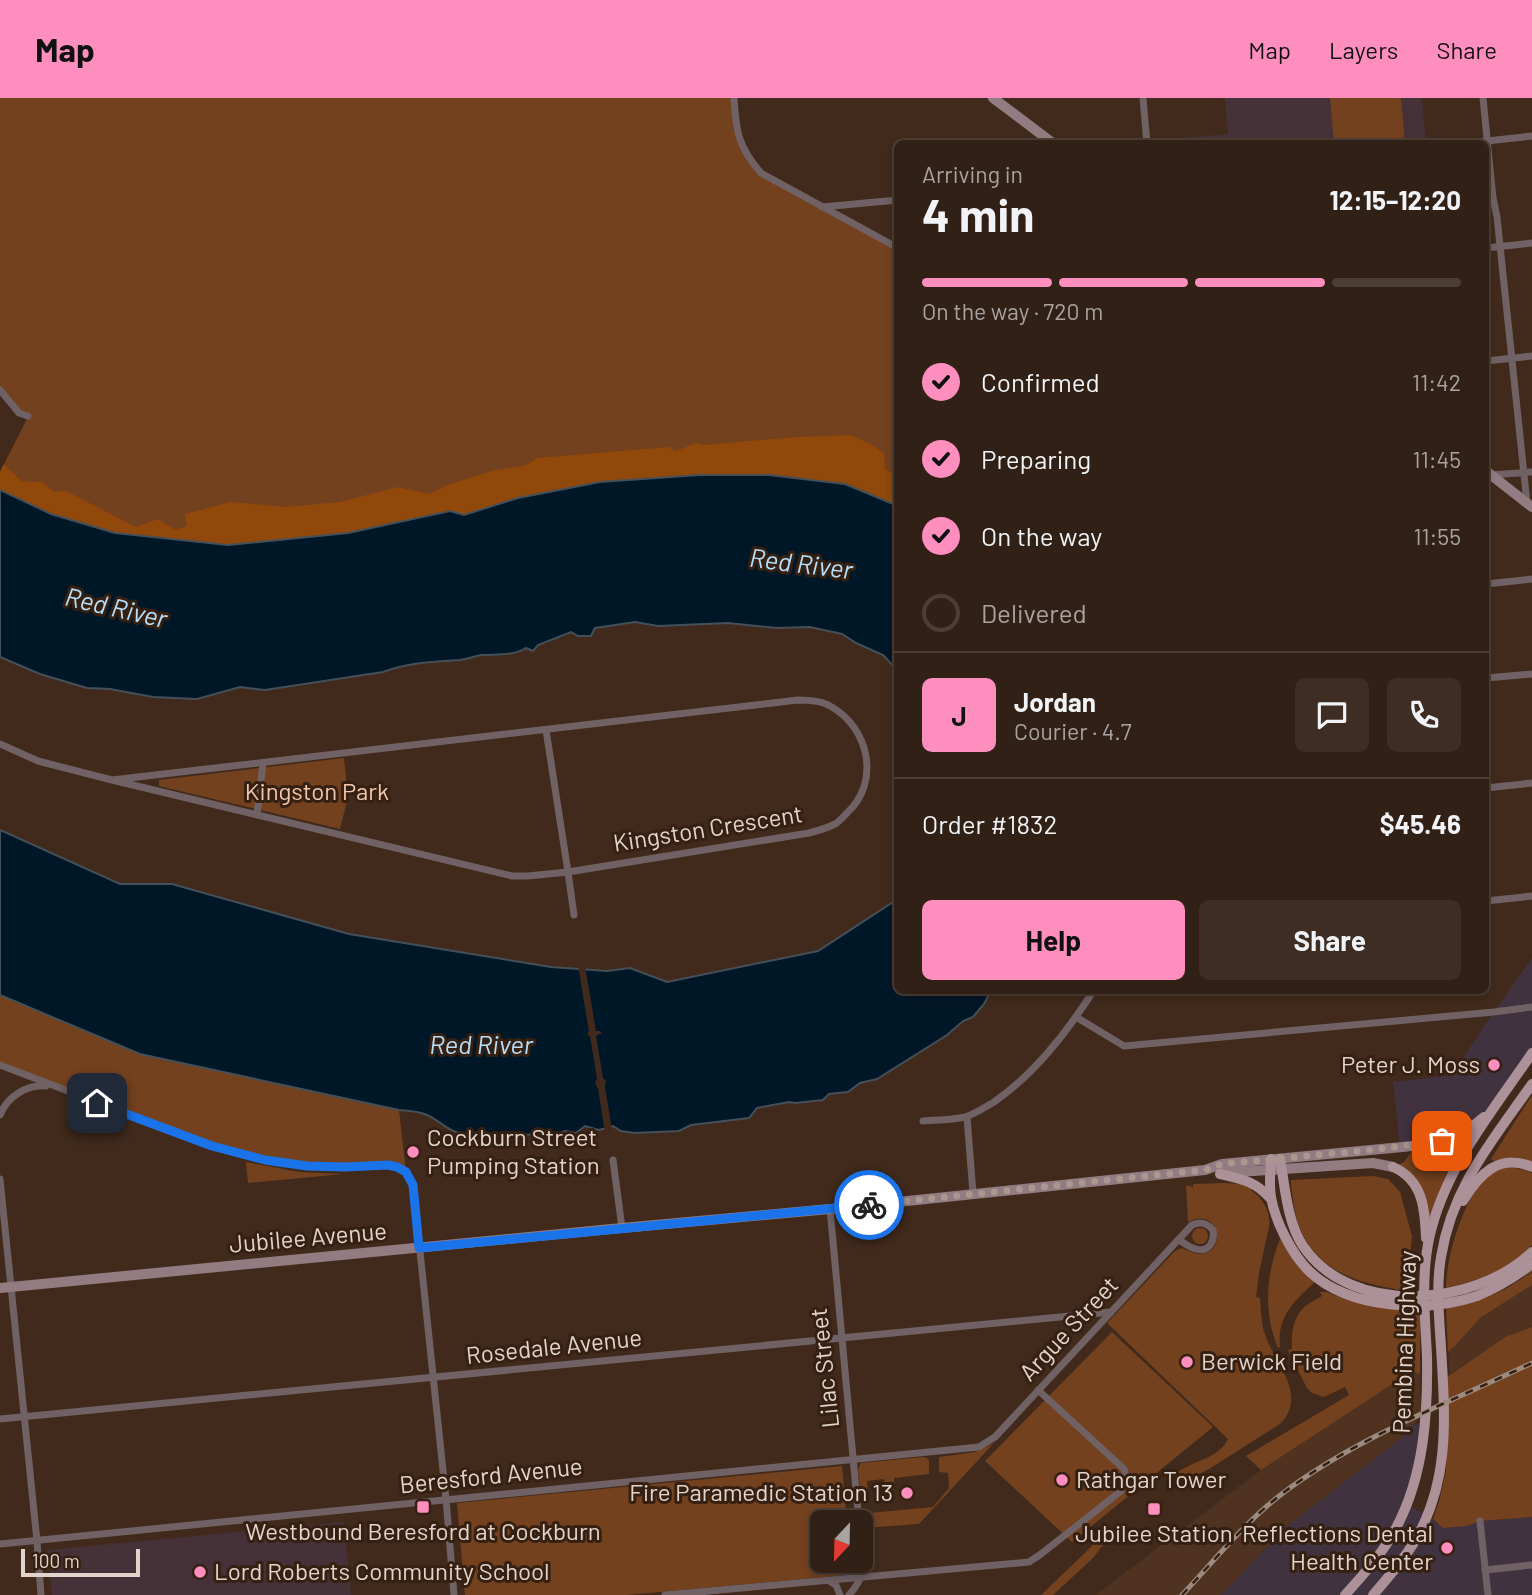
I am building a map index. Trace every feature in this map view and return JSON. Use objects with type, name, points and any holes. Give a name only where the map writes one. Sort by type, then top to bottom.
[{"type":"main road","points":[[993,98],[1049,140]]},
{"type":"main road","points":[[1489,475],[1529,505]]},
{"type":"main road","name":"Pembina Highway","points":[[1345,1595],[1377,1558],[1395,1530],[1407,1505],[1418,1468],[1426,1392],[1426,1258],[1433,1222],[1445,1188],[1466,1150],[1532,1054]]},
{"type":"main road","name":"Pembina Highway","points":[[1373,1595],[1399,1565],[1416,1538],[1438,1483],[1444,1444],[1438,1278],[1455,1203],[1466,1181],[1532,1084]]},
{"type":"main road","points":[[1413,1146],[1442,1141],[1462,1133],[1494,1109]]},
{"type":"main road","name":"Jubilee Avenue","points":[[1205,1170],[1220,1174],[1413,1146]]},
{"type":"main road","points":[[1445,1238],[1468,1192],[1485,1173],[1506,1163],[1520,1162],[1532,1167]]},
{"type":"main road","name":"Jubilee Avenue","points":[[6,1288],[830,1209],[1205,1170],[1222,1164],[1373,1163],[1393,1167]]},
{"type":"main road","points":[[1271,1199],[1276,1164]]},
{"type":"main road","points":[[1276,1164],[1295,1233],[1314,1261],[1342,1281],[1395,1300]]},
{"type":"main road","points":[[1393,1167],[1408,1175],[1419,1192],[1424,1216],[1426,1258]]},
{"type":"main road","points":[[1220,1174],[1248,1181],[1259,1187],[1271,1199],[1287,1242],[1300,1261],[1328,1285],[1353,1297],[1395,1300],[1469,1293],[1496,1288],[1532,1264]]},
{"type":"main road","points":[[1469,1293],[1508,1271],[1532,1252]]},
{"type":"street","points":[[740,98],[734,98],[736,131],[744,150],[761,173],[894,246]]},
{"type":"street","points":[[1143,98],[1147,140]]},
{"type":"street","points":[[1483,98],[1487,140],[1532,136]]},
{"type":"street","points":[[1489,156],[1528,473],[1529,505]]},
{"type":"street","points":[[822,207],[894,200]]},
{"type":"street","points":[[1489,248],[1532,243]]},
{"type":"street","points":[[1489,360],[1532,356]]},
{"type":"street","points":[[0,390],[19,413],[28,416]]},
{"type":"street","points":[[1489,474],[1528,473]]},
{"type":"street","points":[[1489,583],[1532,579]]},
{"type":"street","points":[[1489,678],[1532,674]]},
{"type":"street","name":"Kingston Crescent","points":[[804,700],[828,704],[849,720],[860,736],[868,767],[864,789],[853,808],[835,824],[809,834],[528,876],[512,876],[112,780],[804,700]]},
{"type":"street","points":[[546,730],[574,915]]},
{"type":"street","points":[[0,744],[38,761],[112,780]]},
{"type":"street","points":[[257,815],[263,763]]},
{"type":"street","points":[[1489,788],[1532,783]]},
{"type":"street","points":[[1489,901],[1532,896]]},
{"type":"street","points":[[923,1121],[967,1116],[985,1107],[1021,1081],[1076,1017],[1091,994]]},
{"type":"street","points":[[1076,1017],[1124,1046],[1532,1007]]},
{"type":"street","points":[[0,1065],[185,1137],[240,1154],[307,1166],[388,1165],[406,1172],[413,1185],[454,1595]]},
{"type":"street","points":[[0,1115],[7,1103],[22,1091],[39,1085],[54,1086]]},
{"type":"street","points":[[967,1116],[973,1193]]},
{"type":"street","points":[[613,1160],[622,1228]]},
{"type":"street","points":[[0,1179],[6,1288],[23,1417],[41,1595]]},
{"type":"street","name":"Lilac Street","points":[[830,1209],[858,1510]]},
{"type":"street","name":"Argue Street","points":[[986,1444],[1192,1225],[1208,1225],[1213,1230],[1213,1241],[1203,1250],[1196,1250],[1179,1240]]},
{"type":"street","name":"Rosedale Avenue","points":[[0,1419],[1111,1312]]},
{"type":"street","points":[[665,1595],[1029,1562],[1121,1491],[1127,1480],[1125,1469],[1038,1390]]},
{"type":"street","name":"Beresford Avenue","points":[[0,1544],[986,1444]]},
{"type":"street","points":[[1480,1521],[1488,1595]]},
{"type":"street","points":[[1485,1570],[1532,1565]]},
{"type":"street","points":[[849,1595],[862,1573]]},
{"type":"street","points":[[828,1580],[836,1585],[840,1595]]},
{"type":"shaded area","points":[[1225,98],[1422,98],[1426,140],[1159,140],[1228,134]]},
{"type":"shaded area","points":[[851,435],[874,446],[884,454],[885,470],[894,473],[894,504],[845,484],[769,475],[518,498],[464,515],[450,511],[349,533],[228,545],[115,533],[51,514],[0,490],[0,472],[4,464],[21,481],[42,482],[54,492],[66,491],[136,527],[158,519],[175,530],[187,526],[185,514],[231,502],[286,507],[340,502],[398,487],[429,494],[491,471],[527,465],[537,458],[669,447],[676,451],[696,443],[705,445]]},
{"type":"shaded area","points":[[1532,958],[1532,1053],[1472,1128],[1400,1147],[1393,1080],[1396,1082],[1452,1075]]},
{"type":"shaded area","points":[[1532,1285],[1532,1327],[1505,1337],[1450,1374],[1448,1352],[1480,1318]]},
{"type":"shaded area","points":[[1411,1372],[1420,1374],[1421,1417],[1401,1438],[1286,1527],[1221,1595],[1095,1595],[1261,1470]]},
{"type":"shaded area","points":[[1422,1422],[1407,1505],[1427,1515],[1443,1528],[1480,1521],[1532,1517],[1532,1595],[1345,1595],[1371,1564],[1339,1595],[1221,1595],[1286,1527],[1401,1438],[1413,1425]]},
{"type":"shaded area","name":"Lord Roberts Community School","points":[[344,1522],[351,1595],[52,1595],[48,1550]]},
{"type":"green space","points":[[0,98],[734,98],[736,131],[753,165],[894,246],[894,504],[845,484],[349,533],[115,533],[0,490],[0,472],[28,417],[19,413],[0,390]]},
{"type":"green space","points":[[1330,98],[1401,98],[1405,140],[1334,140]]},
{"type":"green space","name":"Kingston Park","points":[[344,758],[348,797],[340,829],[159,786],[159,780]]},
{"type":"green space","points":[[0,995],[140,1054],[399,1110],[406,1172],[397,1167],[345,1167],[240,1154],[0,1065]]},
{"type":"green space","points":[[1532,1095],[1532,1162],[1514,1157],[1494,1161],[1491,1159]]},
{"type":"green space","points":[[1472,1128],[1466,1150],[1429,1240],[1419,1192],[1393,1167],[1404,1162],[1413,1150]]},
{"type":"green space","points":[[246,1162],[299,1172],[343,1174],[248,1183]]},
{"type":"green space","points":[[1508,1167],[1532,1173],[1532,1245],[1513,1262],[1493,1273],[1446,1288],[1453,1242],[1473,1194],[1492,1173]]},
{"type":"green space","points":[[1373,1176],[1388,1179],[1400,1192],[1412,1236],[1407,1291],[1357,1280],[1328,1265],[1306,1240],[1297,1218],[1291,1180]]},
{"type":"green space","points":[[1223,1183],[1252,1187],[1251,1190],[1259,1197],[1267,1211],[1269,1227],[1256,1297],[1260,1298],[1264,1332],[1287,1380],[1291,1403],[1280,1424],[1187,1480],[1178,1472],[1213,1455],[1228,1439],[1107,1323],[1175,1251],[1182,1248],[1198,1254],[1208,1253],[1214,1247],[1217,1232],[1214,1225],[1208,1220],[1188,1222],[1186,1185],[1193,1187],[1193,1184]]},
{"type":"green space","points":[[1197,1228],[1203,1228],[1208,1236],[1206,1242],[1197,1244],[1192,1239],[1192,1233]]},
{"type":"green space","points":[[1280,1239],[1296,1264],[1314,1282],[1288,1311],[1281,1327],[1278,1348],[1270,1321],[1268,1294],[1275,1252]]},
{"type":"green space","points":[[1532,1271],[1532,1285],[1480,1318],[1448,1352],[1446,1308],[1492,1295]]},
{"type":"green space","points":[[1320,1292],[1372,1306],[1420,1311],[1420,1374],[1411,1372],[1261,1470],[1246,1456],[1349,1395],[1345,1387],[1324,1397],[1312,1393],[1288,1350],[1292,1349],[1296,1319],[1302,1309],[1322,1296]]},
{"type":"green space","points":[[1532,1327],[1532,1517],[1480,1521],[1467,1526],[1443,1528],[1433,1519],[1446,1470],[1447,1377],[1505,1337]]},
{"type":"green space","points":[[1112,1332],[1213,1427],[1072,1542],[985,1461]]},
{"type":"green space","points":[[993,1444],[919,1524],[873,1527],[873,1513],[933,1507],[949,1488],[948,1473],[939,1472],[939,1457],[975,1452]]},
{"type":"green space","points":[[923,1457],[929,1461],[929,1474],[894,1478],[894,1490],[886,1491],[884,1479],[867,1481],[868,1497],[861,1495],[858,1470],[861,1463]]},
{"type":"green space","points":[[842,1466],[846,1510],[810,1510],[810,1573],[847,1573],[626,1595],[465,1595],[457,1503]]},
{"type":"green space","points":[[1100,1534],[1106,1541],[1093,1558],[1053,1595],[1041,1595],[1090,1548]]},
{"type":"water","name":"Red River","points":[[699,475],[769,475],[845,484],[894,504],[894,667],[883,655],[842,634],[810,627],[776,628],[728,623],[658,626],[635,622],[595,628],[591,636],[578,636],[571,632],[538,645],[533,651],[526,648],[511,653],[412,664],[383,672],[265,690],[240,687],[197,699],[153,697],[110,689],[87,688],[40,674],[0,657],[0,490],[51,514],[115,533],[228,545],[348,533],[450,511],[464,515],[518,498],[600,482]]},
{"type":"water","name":"Red River","points":[[0,830],[120,884],[172,884],[349,934],[551,967],[607,971],[630,968],[667,982],[818,951],[894,900],[894,994],[989,994],[973,1017],[963,1021],[947,1035],[877,1079],[860,1083],[848,1092],[829,1094],[823,1100],[789,1102],[757,1108],[749,1118],[691,1125],[679,1131],[634,1133],[621,1131],[613,1126],[599,1130],[585,1126],[576,1133],[566,1131],[545,1135],[460,1133],[420,1113],[140,1054],[0,995]]},
{"type":"pier","points":[[578,965],[585,966],[596,1031],[602,1033],[596,1036],[603,1078],[606,1081],[612,1130],[605,1132],[595,1083],[597,1078]]},
{"type":"railway","points":[[1182,1595],[1256,1516],[1311,1473],[1404,1422],[1532,1363]]},
{"type":"way so far","points":[[869,1205],[1205,1170],[1222,1164],[1442,1141]]},
{"type":"place","name":"Peter J. Moss","points":[[1494,1065]]},
{"type":"place","name":"Cockburn Street Pumping Station","points":[[413,1152]]},
{"type":"place","name":"Berwick Field","points":[[1187,1362]]},
{"type":"place","name":"Rathgar Tower","points":[[1062,1480]]},
{"type":"place","name":"Fire Paramedic Station 13","points":[[907,1493]]},
{"type":"place","name":"Westbound Beresford at Cockburn","points":[[423,1507]]},
{"type":"place","name":"Jubilee Station","points":[[1154,1509]]},
{"type":"place","name":"Reflections Dental Health Center","points":[[1447,1548]]},
{"type":"place","name":"Lord Roberts Community School","points":[[200,1572]]},
{"type":"route","points":[[97,1103],[185,1137],[265,1160],[307,1166],[397,1167],[406,1172],[413,1185],[419,1248],[869,1205]]}]
